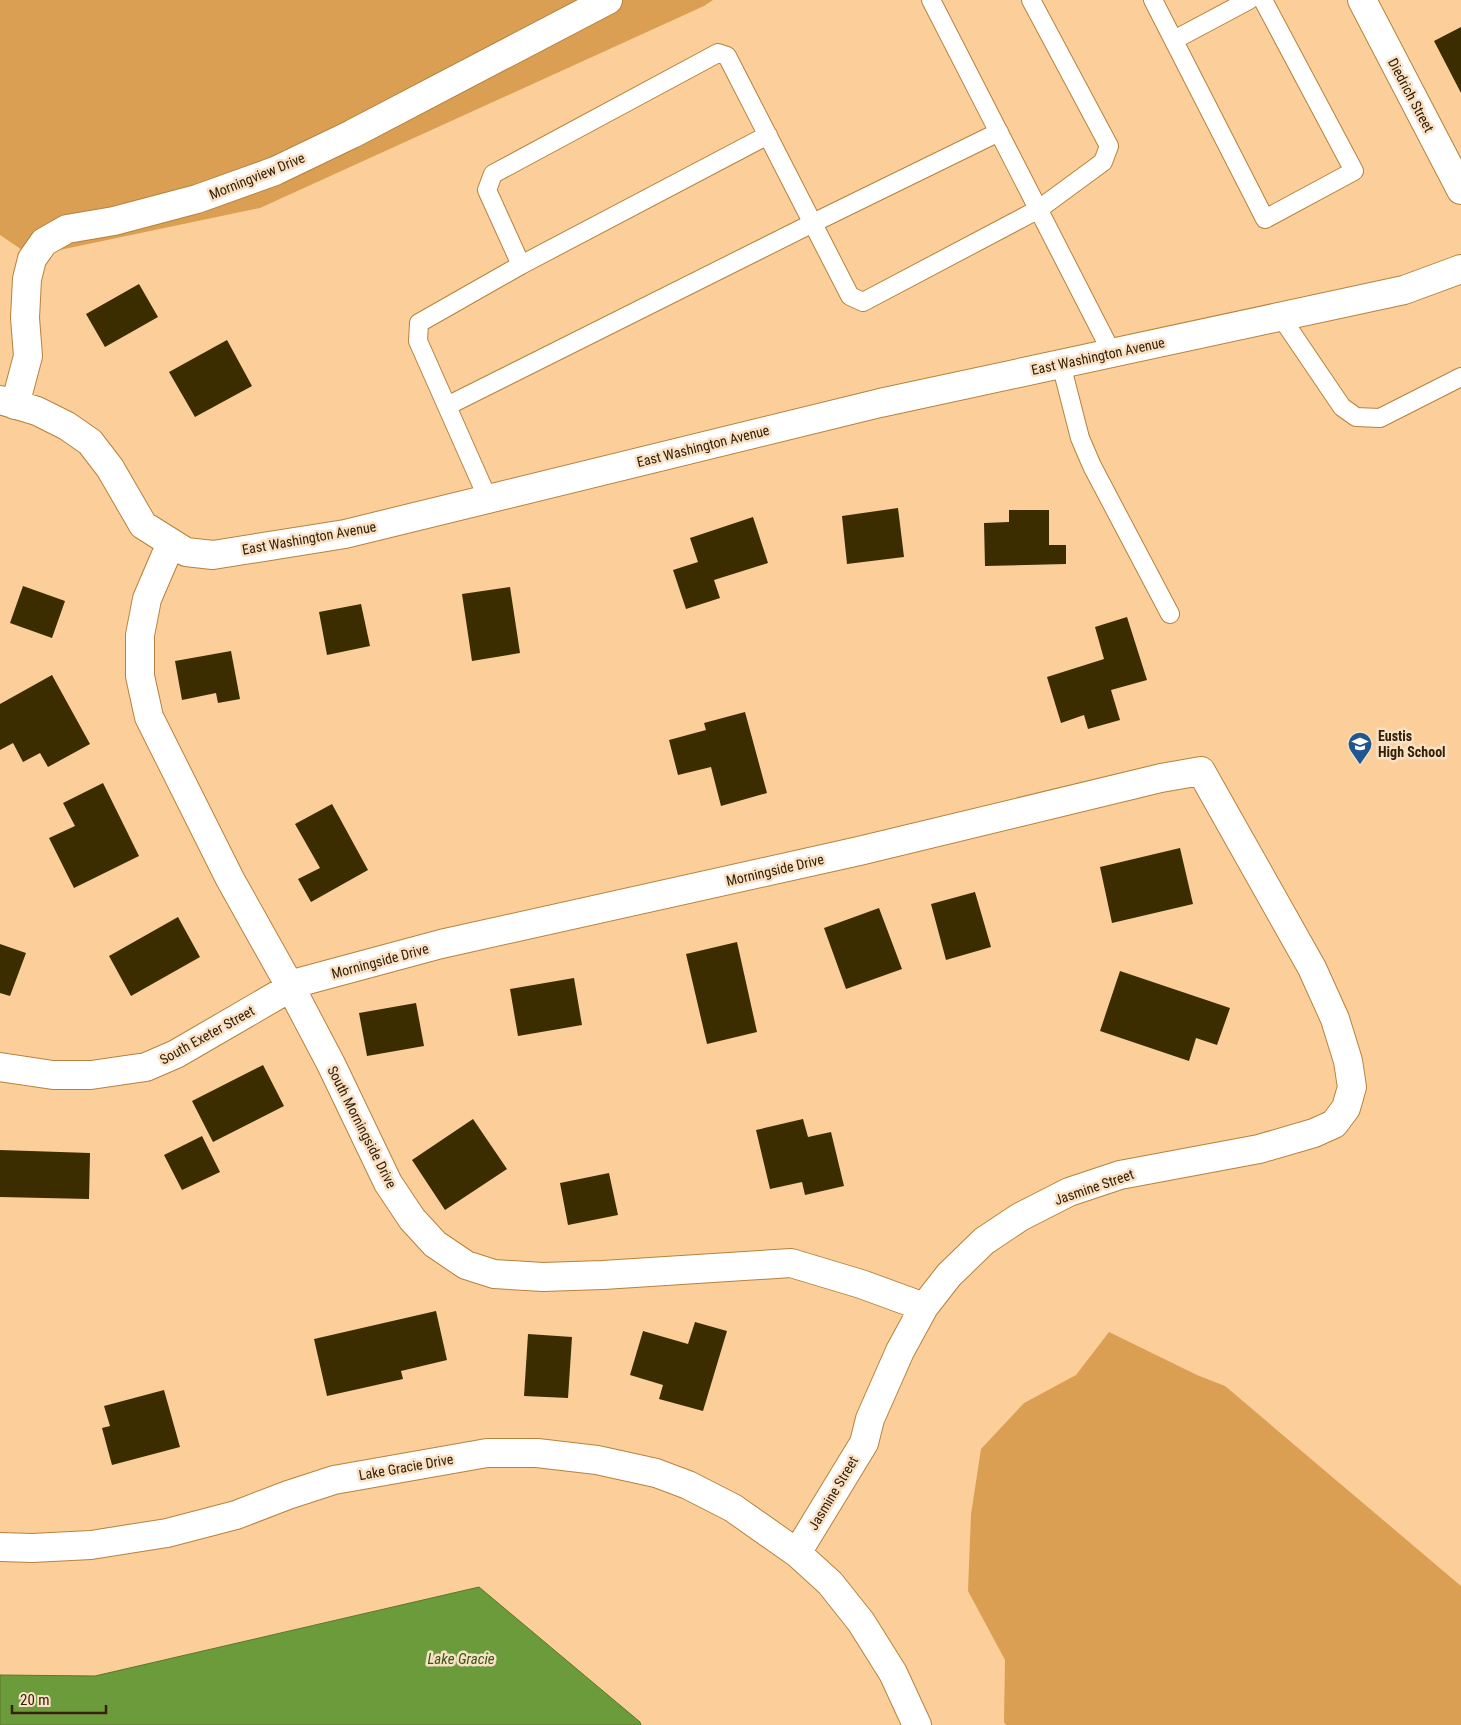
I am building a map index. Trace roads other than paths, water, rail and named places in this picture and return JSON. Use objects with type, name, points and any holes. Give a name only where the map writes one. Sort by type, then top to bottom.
[{"type":"street","name":"Morningview Drive","points":[[8,402],[28,356],[26,318],[27,278],[32,259],[44,242],[67,229],[114,221],[196,199],[275,171],[352,134],[608,0]]},
{"type":"street","name":"Diedrich Street","points":[[1362,0],[1461,190]]},
{"type":"street","name":"East Washington Avenue","points":[[8,402],[37,411],[67,426],[90,442],[110,468],[143,526],[186,552],[213,555],[345,534],[880,403],[1404,290],[1461,269]]},
{"type":"street","name":"South Morningside Drive","points":[[172,543],[147,599],[140,635],[140,676],[149,718],[230,879],[331,1064],[388,1184],[412,1219],[435,1244],[466,1265],[494,1274],[544,1277],[791,1263],[861,1284],[924,1306]]},
{"type":"street","name":"Morningside Drive","points":[[291,988],[300,982],[441,944],[849,853],[1169,776],[1202,771],[1231,824]]},
{"type":"street","name":"Jasmine Street","points":[[797,1553],[864,1443],[870,1419],[900,1351],[924,1306],[949,1275],[984,1241],[1020,1216],[1069,1192],[1120,1175],[1259,1148],[1314,1133],[1334,1124],[1346,1108],[1352,1087],[1348,1061],[1335,1019],[1312,968],[1231,824]]},
{"type":"street","name":"South Exeter Street","points":[[0,1067],[53,1075],[91,1075],[146,1067],[176,1054],[291,988]]},
{"type":"street","name":"Lake Gracie Drive","points":[[0,1547],[32,1548],[91,1545],[167,1533],[236,1515],[334,1480],[487,1453],[537,1453],[605,1462],[656,1473],[688,1485],[733,1508],[797,1553]]},
{"type":"street","points":[[797,1553],[830,1583],[861,1622],[893,1673],[917,1725]]},
{"type":"lane","points":[[931,0],[1112,353]]},
{"type":"lane","points":[[521,265],[487,190],[493,174],[718,53],[727,56],[850,296],[864,302],[1039,209],[1103,162],[1109,146],[1032,0]]},
{"type":"lane","points":[[1152,0],[1265,219],[1354,171],[1263,0]]},
{"type":"lane","points":[[1174,40],[1249,0]]},
{"type":"lane","points":[[447,406],[999,132]]},
{"type":"lane","points":[[488,499],[418,341],[419,323],[521,265],[768,136]]},
{"type":"lane","points":[[1281,316],[1342,407],[1356,417],[1380,418],[1461,377]]},
{"type":"lane","points":[[1061,364],[1080,438],[1092,466],[1170,614]]},
{"type":"water","name":"Lake Gracie","points":[[479,1587],[640,1722],[641,1725],[0,1725],[0,1675],[95,1676]]},
{"type":"place","name":"Eustis High School","points":[[1360,765]]}]
